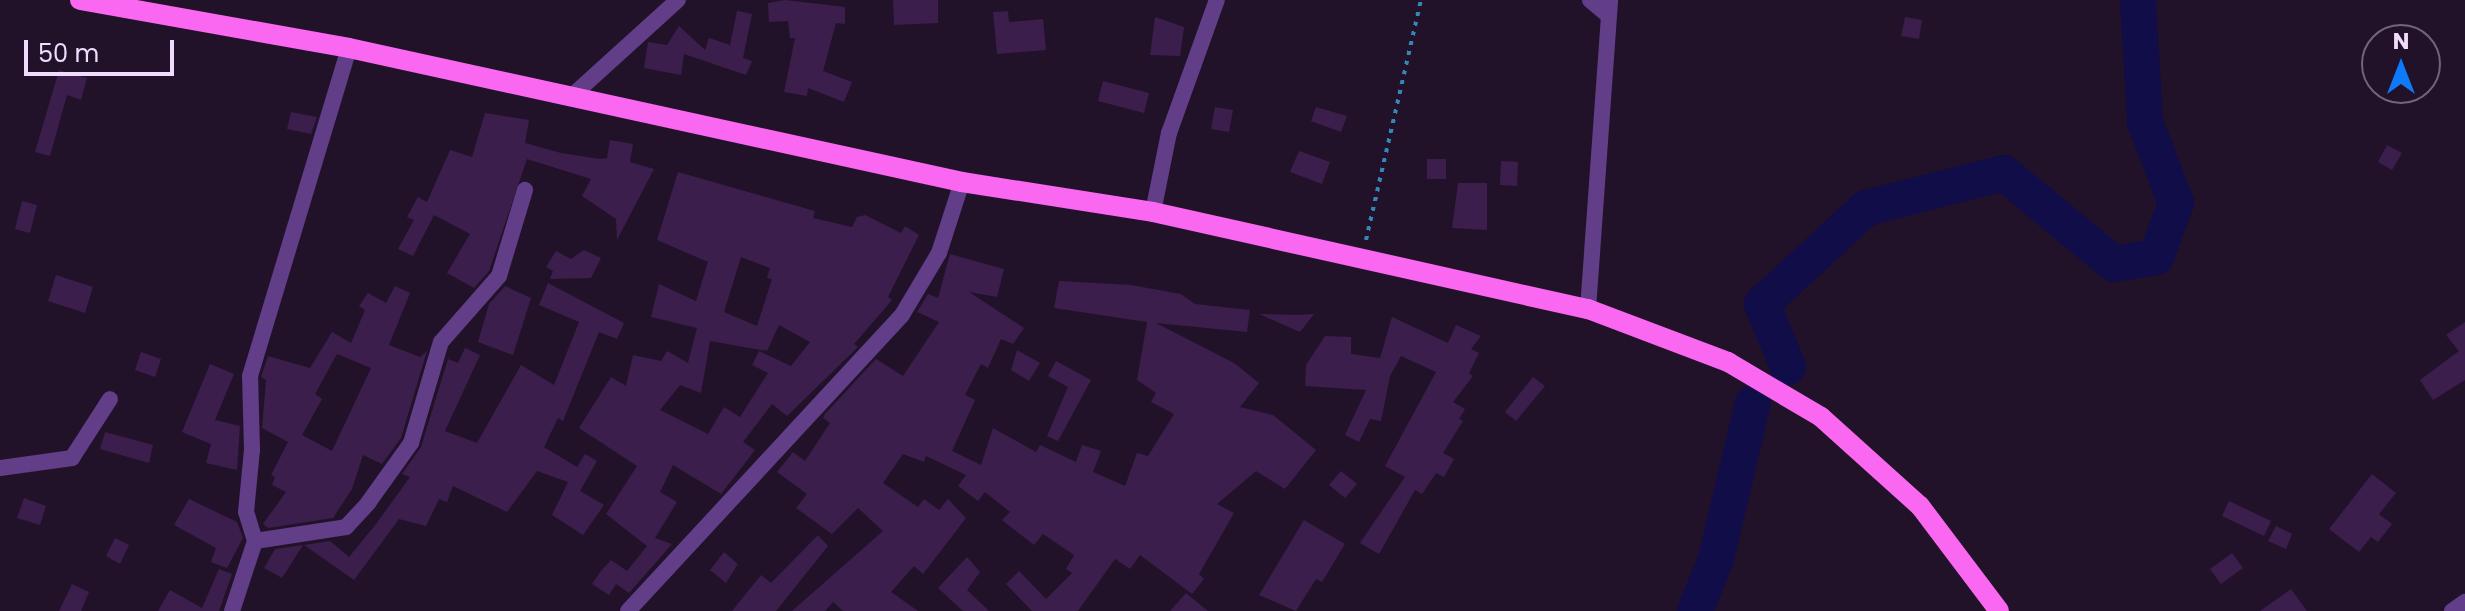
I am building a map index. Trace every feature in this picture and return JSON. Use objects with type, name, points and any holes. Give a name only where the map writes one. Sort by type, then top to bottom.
[{"type":"main road","points":[[80,0],[349,48],[962,182],[1153,212],[1588,309],[1728,362],[1782,391],[1821,417],[1920,506],[1999,611]]},
{"type":"street","points":[[572,96],[678,0]]},
{"type":"street","points":[[1153,212],[1169,133],[1217,0]]},
{"type":"street","points":[[1588,309],[1609,8],[1590,0]]},
{"type":"street","points":[[232,611],[255,541],[246,512],[252,450],[250,376],[349,48]]},
{"type":"street","points":[[628,611],[902,315],[939,253],[962,182]]},
{"type":"street","points":[[255,541],[346,527],[368,503],[411,443],[441,342],[499,276],[525,190]]},
{"type":"street","points":[[0,468],[72,458],[110,399]]},
{"type":"street","points":[[2452,611],[2465,602]]},
{"type":"path","points":[[1362,258],[1421,0]]},
{"type":"building","points":[[785,0],[845,7],[845,24],[836,23],[823,71],[852,82],[844,102],[808,88],[807,96],[784,92],[795,38],[790,38],[788,21],[769,22],[768,3]]},
{"type":"building","points":[[893,0],[938,0],[938,23],[894,25]]},
{"type":"building","points":[[737,11],[752,14],[743,58],[752,61],[746,75],[684,54],[681,75],[644,68],[648,42],[667,45],[679,26],[705,50],[709,38],[730,45]]},
{"type":"building","points":[[1008,11],[1009,22],[1043,19],[1046,50],[997,54],[993,12]]},
{"type":"building","points":[[1155,17],[1184,27],[1180,56],[1150,55]]},
{"type":"building","points":[[1905,17],[1922,20],[1919,39],[1901,36]]},
{"type":"building","points":[[59,70],[87,78],[81,100],[67,95],[50,156],[35,152]]},
{"type":"building","points":[[1103,81],[1149,93],[1144,113],[1098,101]]},
{"type":"building","points":[[1215,107],[1233,110],[1229,132],[1211,129]]},
{"type":"building","points":[[1316,107],[1347,116],[1341,132],[1311,121]]},
{"type":"building","points":[[291,112],[317,117],[311,134],[287,129]]},
{"type":"building","points":[[485,113],[529,120],[525,143],[561,153],[600,159],[607,158],[610,140],[633,144],[630,162],[654,169],[617,240],[616,219],[582,196],[591,179],[527,159],[489,271],[474,288],[447,273],[470,234],[434,215],[413,256],[398,249],[414,220],[407,217],[418,197],[427,202],[450,150],[472,157]]},
{"type":"building","points":[[2387,145],[2402,153],[2392,170],[2378,162]]},
{"type":"building","points":[[1299,151],[1330,162],[1322,184],[1290,172]]},
{"type":"building","points":[[1427,159],[1446,159],[1446,179],[1427,179]]},
{"type":"building","points":[[1501,161],[1518,162],[1517,186],[1500,185]]},
{"type":"building","points":[[678,172],[815,211],[813,218],[852,227],[857,217],[865,215],[901,233],[905,226],[919,235],[888,297],[892,300],[854,344],[858,347],[787,416],[772,404],[743,442],[755,450],[721,494],[673,465],[660,492],[677,502],[655,538],[672,544],[629,593],[616,584],[609,595],[592,584],[601,571],[611,560],[627,571],[647,546],[606,514],[637,466],[579,428],[611,377],[626,386],[633,355],[661,361],[667,351],[688,363],[697,328],[651,317],[659,284],[696,301],[708,262],[657,240]],"holes":[[[741,257],[770,268],[767,278],[772,279],[757,326],[724,312]],[[779,325],[810,342],[791,366],[759,351],[752,365],[768,373],[740,417],[724,407],[708,434],[660,410],[680,385],[701,393],[710,341],[767,351]]]},
{"type":"building","points":[[1458,183],[1487,183],[1487,230],[1452,228]]},
{"type":"building","points":[[22,201],[37,205],[30,233],[15,229]]},
{"type":"building","points":[[584,250],[601,258],[591,278],[550,279],[553,271],[546,267],[556,251],[571,259]]},
{"type":"building","points":[[950,254],[1004,269],[997,297],[969,292],[1024,328],[1013,344],[1001,339],[988,368],[981,364],[965,395],[975,400],[952,451],[981,465],[993,428],[1036,452],[1040,445],[1076,462],[1082,445],[1101,451],[1093,472],[1125,486],[1137,453],[1148,456],[1174,414],[1151,402],[1156,393],[1137,380],[1147,322],[1054,308],[1059,281],[1131,285],[1181,294],[1195,304],[1250,310],[1247,332],[1156,323],[1234,363],[1259,383],[1240,407],[1273,415],[1316,450],[1285,489],[1256,471],[1217,504],[1234,513],[1199,574],[1204,579],[1192,594],[1140,555],[1130,569],[1115,559],[1078,611],[1032,611],[1006,584],[1019,571],[1046,599],[1072,573],[1066,569],[1074,555],[1043,534],[1034,545],[1002,520],[1010,512],[985,492],[978,501],[958,486],[966,475],[926,456],[924,462],[903,454],[883,483],[918,507],[924,499],[939,510],[948,499],[966,518],[923,574],[914,566],[891,592],[918,611],[843,611],[833,602],[825,611],[792,611],[883,531],[858,508],[832,534],[796,508],[807,494],[777,472],[793,452],[805,461],[830,423],[823,418],[825,414],[876,359],[903,376],[939,322],[917,312],[928,294],[938,298]]},
{"type":"building","points":[[56,275],[93,287],[85,313],[48,301]]},
{"type":"building","points":[[548,283],[624,323],[617,339],[599,332],[563,421],[558,418],[544,447],[577,467],[585,454],[597,461],[580,491],[604,505],[583,535],[552,515],[568,482],[537,471],[507,512],[453,486],[447,502],[439,499],[426,526],[399,519],[354,580],[304,545],[330,541],[349,557],[376,524],[410,477],[402,474],[421,447],[448,359],[458,363],[465,348],[480,355],[445,431],[477,443],[521,365],[554,385],[579,322],[539,305]]},
{"type":"building","points":[[395,286],[410,293],[389,345],[420,357],[427,351],[401,438],[382,464],[363,455],[352,489],[333,518],[268,528],[263,524],[286,492],[272,485],[275,477],[271,475],[288,442],[262,428],[266,380],[261,377],[268,356],[310,368],[332,332],[351,343],[365,310],[359,306],[368,293],[386,303]],"holes":[[[337,354],[371,368],[332,451],[302,435],[322,399],[315,394]]]},
{"type":"building","points":[[505,286],[531,298],[513,355],[478,342],[489,304]]},
{"type":"building","points":[[1259,314],[1296,315],[1314,314],[1300,332]]},
{"type":"building","points":[[1392,317],[1448,343],[1456,325],[1481,336],[1471,349],[1479,353],[1469,373],[1473,376],[1453,402],[1465,409],[1459,419],[1463,421],[1443,453],[1454,459],[1444,477],[1436,473],[1422,494],[1415,490],[1379,554],[1360,543],[1405,477],[1385,466],[1436,372],[1401,356],[1390,376],[1381,421],[1370,419],[1359,442],[1345,435],[1366,390],[1305,386],[1306,365],[1325,336],[1351,337],[1351,354],[1380,358]]},
{"type":"building","points":[[2465,322],[2465,380],[2433,400],[2420,380],[2459,351],[2446,335]]},
{"type":"building","points":[[1017,350],[1040,363],[1029,381],[1011,370]]},
{"type":"building","points":[[141,352],[161,359],[155,377],[135,370]]},
{"type":"building","points":[[1056,361],[1091,380],[1058,441],[1047,436],[1068,387],[1048,376]]},
{"type":"building","points":[[210,364],[234,374],[215,420],[240,426],[237,470],[206,463],[211,444],[182,432]]},
{"type":"building","points":[[1533,377],[1545,386],[1516,421],[1505,412]]},
{"type":"building","points":[[105,432],[153,445],[149,463],[100,449]]},
{"type":"building","points":[[1341,471],[1357,484],[1345,498],[1329,485]]},
{"type":"building","points":[[2372,474],[2396,493],[2379,514],[2392,524],[2378,542],[2371,537],[2359,552],[2329,529]]},
{"type":"building","points":[[24,498],[46,506],[40,525],[17,518]]},
{"type":"building","points":[[189,499],[237,522],[243,538],[227,568],[211,562],[216,548],[174,525]]},
{"type":"building","points":[[2229,501],[2271,521],[2264,536],[2222,516]]},
{"type":"building","points":[[1304,520],[1345,544],[1322,582],[1316,579],[1296,611],[1259,595]]},
{"type":"building","points":[[2276,526],[2292,534],[2286,549],[2268,541]]},
{"type":"building","points":[[818,535],[828,546],[776,611],[732,611],[761,575],[771,583]]},
{"type":"building","points":[[115,538],[129,545],[120,564],[106,556]]},
{"type":"building","points":[[303,545],[282,578],[264,568],[275,549]]},
{"type":"building","points":[[724,552],[738,564],[726,583],[710,570]]},
{"type":"building","points":[[2232,553],[2243,568],[2221,584],[2210,569]]},
{"type":"building","points":[[967,557],[980,572],[967,590],[989,611],[963,611],[938,588]]},
{"type":"building","points":[[219,569],[232,574],[219,611],[158,611],[170,590],[202,608]]},
{"type":"building","points":[[72,584],[89,592],[81,611],[59,611]]},
{"type":"building","points":[[2291,589],[2307,611],[2260,611]]},
{"type":"building","points":[[1186,593],[1208,611],[1170,611]]},
{"type":"waterway","points":[[1788,367],[1762,304],[1866,208],[2004,173],[2114,264],[2156,257],[2176,203],[2145,122],[2138,0]]},
{"type":"waterway","points":[[1695,611],[1716,559],[1753,403]]}]
